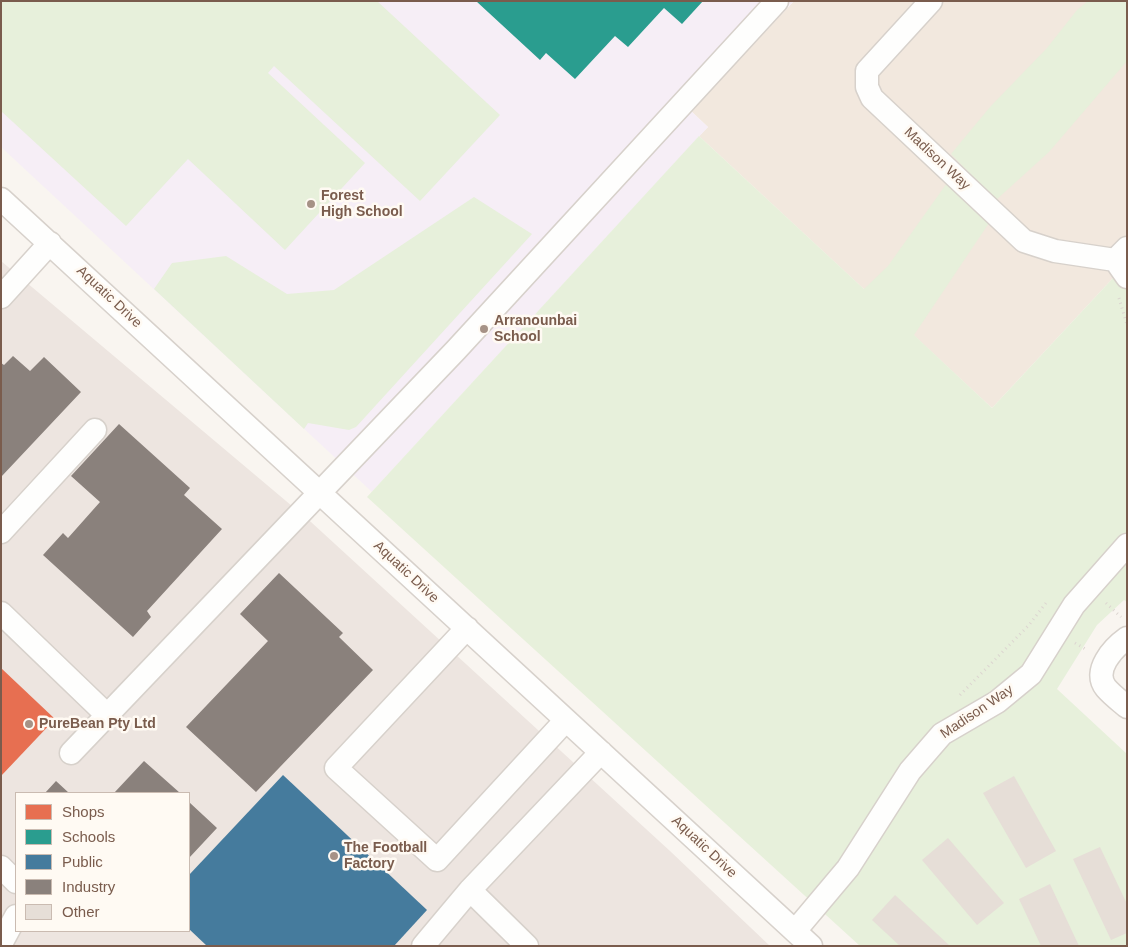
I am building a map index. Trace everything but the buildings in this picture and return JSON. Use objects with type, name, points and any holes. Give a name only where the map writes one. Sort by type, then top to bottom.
[{"type":"street","points":[[71,753],[456,350],[777,1]]},
{"type":"street","name":"Madison Way","points":[[931,1],[867,71],[867,87],[872,98],[1024,241],[1122,271]]},
{"type":"street","name":"Aquatic Drive","points":[[1,199],[803,938]]},
{"type":"street","points":[[1,298],[50,243]]},
{"type":"street","points":[[1,532],[95,430]]},
{"type":"street","name":"Madison Way","points":[[803,938],[910,771],[942,734],[997,702],[1030,674],[1074,605],[1127,545]]},
{"type":"street","points":[[1,612],[107,715]]},
{"type":"street","points":[[467,628],[336,768],[437,860],[566,720]]},
{"type":"street","points":[[1127,638],[1105,661],[1102,675],[1105,687],[1127,708]]},
{"type":"street","points":[[423,946],[470,890],[601,752]]},
{"type":"street","points":[[1,867],[15,881]]},
{"type":"street","points":[[470,890],[527,946]]},
{"type":"street","points":[[3,943],[15,918]]},
{"type":"path","points":[[1122,271],[1127,324]]},
{"type":"path","points":[[1089,586],[1127,623]]},
{"type":"path","points":[[1057,632],[1105,661]]},
{"type":"shaded area","name":"Forest High School","points":[[1,1],[794,1],[691,111],[708,127],[372,492],[1,147]]},
{"type":"shaded area","points":[[794,1],[1127,1],[1127,263],[992,408],[699,136],[708,127],[691,111]]},
{"type":"shaded area","points":[[1,261],[311,522],[670,851],[770,946],[1,946]]},
{"type":"green space","points":[[1,1],[377,1],[500,115],[420,201],[274,66],[268,73],[365,163],[285,250],[188,159],[126,226],[1,111]]},
{"type":"green space","points":[[1088,1],[1127,1],[1127,61],[1049,152],[996,200],[951,154],[990,107],[1047,48],[1077,10]]},
{"type":"green space","points":[[699,136],[864,289],[888,266],[947,183],[989,223],[914,335],[992,408],[1127,263],[1127,602],[1124,600],[1097,625],[1057,689],[1127,754],[1127,946],[860,946],[367,497]]},
{"type":"green space","points":[[474,197],[532,234],[356,427],[349,430],[308,423],[304,429],[154,289],[172,263],[226,256],[287,294],[334,290]]},
{"type":"place","name":"Forest High School","points":[[311,204]]},
{"type":"place","name":"Arranounbai School","points":[[484,329]]},
{"type":"place","name":"PureBean Pty Ltd","points":[[29,724]]},
{"type":"place","name":"The Football Factory","points":[[334,856]]}]
